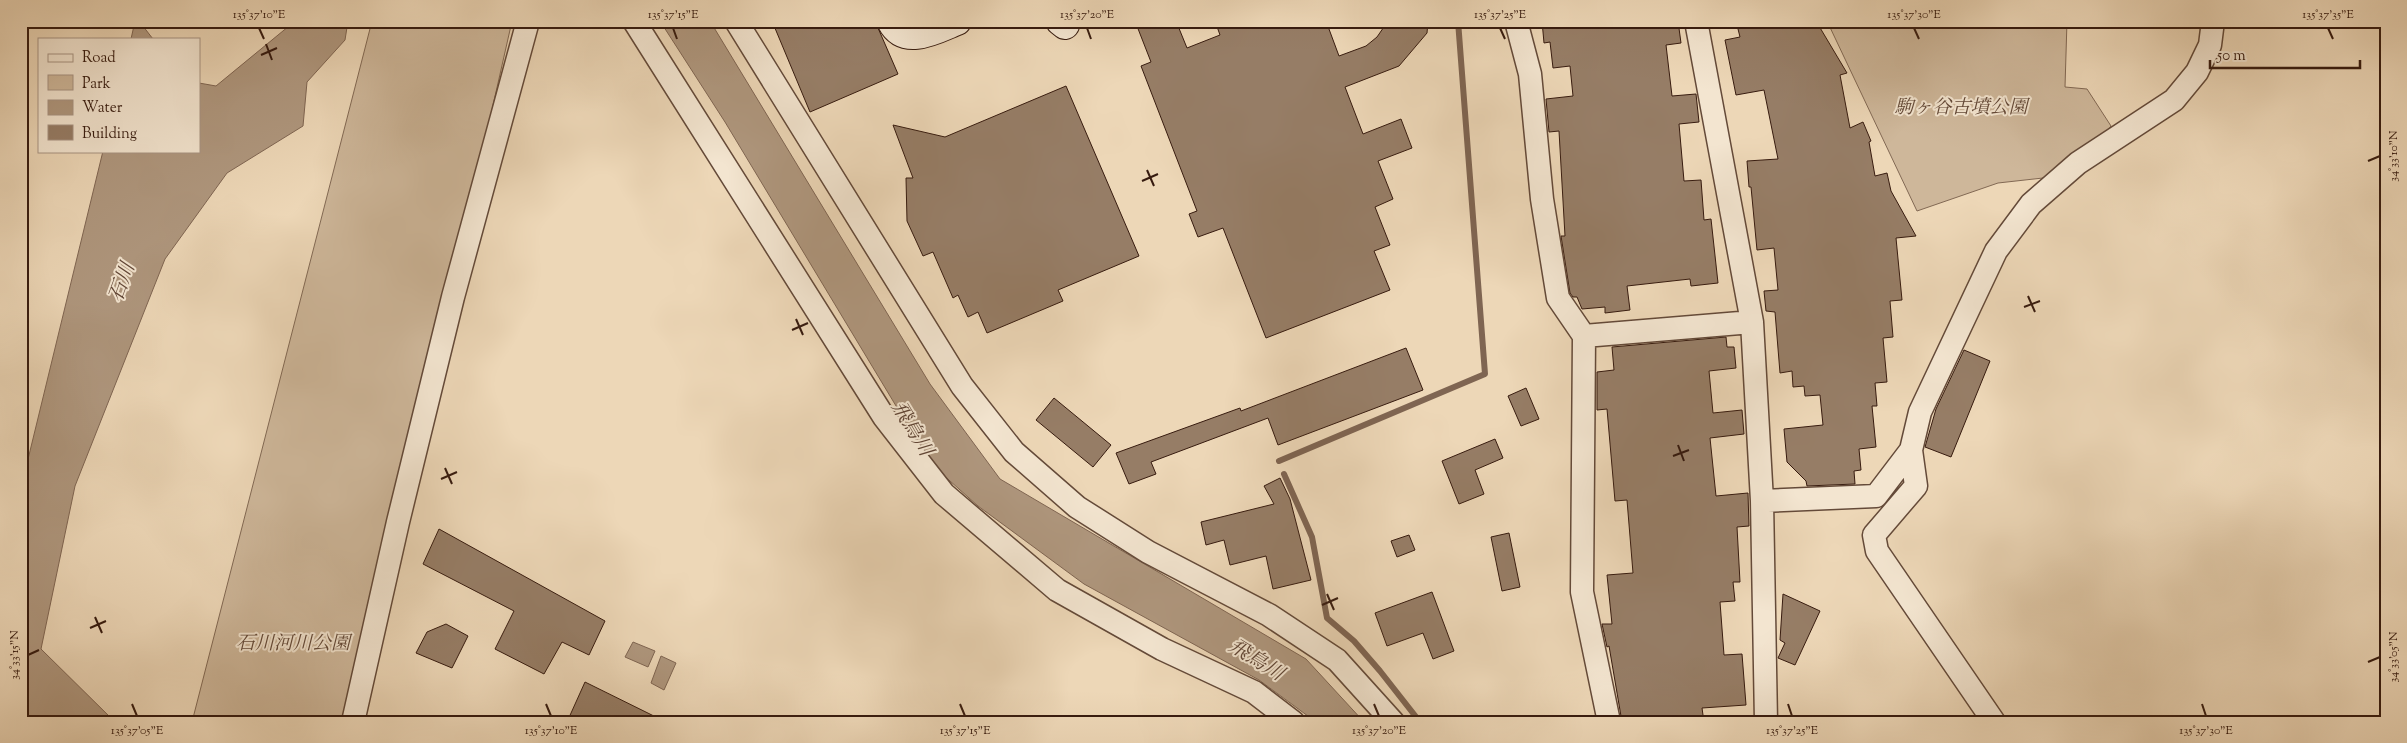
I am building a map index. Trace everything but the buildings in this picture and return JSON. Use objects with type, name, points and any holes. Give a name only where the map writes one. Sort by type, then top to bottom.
[{"type":"street","points":[[353,722],[396,532],[453,296],[528,21]]},
{"type":"street","points":[[634,21],[884,417],[944,494],[1057,590],[1162,649],[1254,692],[1293,722]]},
{"type":"street","points":[[736,21],[962,386],[1014,452],[1085,512],[1148,552],[1269,615],[1337,660],[1393,722]]},
{"type":"street","points":[[891,21],[894,27],[902,33],[918,36],[957,21]]},
{"type":"street","points":[[1516,21],[1530,74],[1542,199],[1558,298],[1584,336],[1582,592],[1609,722]]},
{"type":"street","points":[[1696,21],[1752,322],[1762,501],[1766,722]]},
{"type":"street","points":[[1994,722],[1877,551],[1874,535],[1916,486],[1911,450],[1920,412],[1996,251],[2031,204],[2078,163],[2174,100],[2198,72],[2210,45],[2213,21]]},
{"type":"street","points":[[1584,336],[1752,322]]},
{"type":"street","points":[[1762,501],[1876,496],[1911,450]]},
{"type":"green space","name":"石川河川公園","points":[[372,21],[512,21],[354,722],[192,722]]},
{"type":"green space","name":"駒ヶ谷古墳公園","points":[[1827,21],[2067,21],[2065,87],[2087,89],[2111,126],[2101,139],[2043,178],[1998,183],[1917,211]]},
{"type":"water","points":[[135,21],[139,21],[152,38],[131,38]]},
{"type":"water","name":"石川","points":[[291,21],[348,21],[345,40],[307,82],[303,126],[227,173],[165,259],[75,486],[41,649],[112,719],[128,722],[21,722],[21,488],[103,152],[200,152],[200,83],[216,86],[289,26]]},
{"type":"water","name":"飛鳥川","points":[[660,21],[710,21],[930,384],[1000,479],[1306,659],[1364,722],[1316,722],[1259,680],[1084,584],[978,506],[931,464],[725,122]]},
{"type":"water","points":[[633,642],[655,651],[648,667],[625,657]]},
{"type":"water","points":[[661,656],[676,663],[664,690],[651,683]]},
{"type":"waterway","points":[[1279,461],[1485,374],[1458,21]]},
{"type":"waterway","points":[[1284,474],[1312,537],[1327,618],[1354,641],[1420,722]]}]
